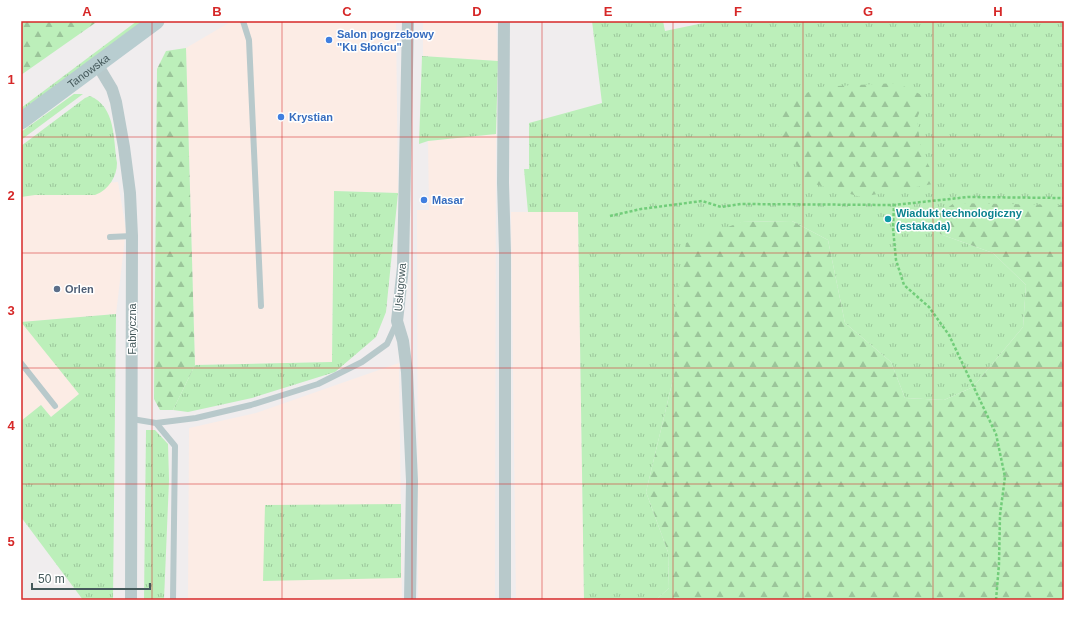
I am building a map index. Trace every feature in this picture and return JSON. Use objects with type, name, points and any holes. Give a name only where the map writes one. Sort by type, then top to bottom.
[{"type":"main road","name":"Tanowska","points":[[21,121],[156,21]]},
{"type":"street","name":"Usługowa","points":[[408,21],[403,267],[397,321],[403,341],[407,372],[412,481],[410,600]]},
{"type":"street","points":[[504,21],[503,183],[505,252],[505,600]]},
{"type":"street","name":"Fabryczna","points":[[98,64],[109,84],[116,102],[130,194],[132,236],[131,600]]},
{"type":"lane","points":[[243,21],[249,40],[261,306]]},
{"type":"lane","points":[[110,236],[132,236]]},
{"type":"lane","points":[[132,419],[156,423],[196,418],[251,406],[318,384],[362,362],[386,344],[397,321]]},
{"type":"lane","points":[[21,363],[55,406]]},
{"type":"lane","points":[[156,423],[175,446],[173,600]]},
{"type":"path","points":[[610,216],[641,209],[702,201],[721,207],[741,204],[894,205],[968,197],[1064,198]]},
{"type":"path","points":[[894,205],[893,228],[896,260],[904,285],[929,307],[949,335],[996,434],[1005,477],[1000,515],[999,564],[996,600]]},
{"type":"shaded area","points":[[232,21],[396,21],[398,193],[334,191],[332,362],[195,365],[186,48]]},
{"type":"shaded area","points":[[423,21],[496,21],[498,61],[423,56]]},
{"type":"shaded area","points":[[496,134],[495,600],[418,600],[417,210],[429,210],[428,141]]},
{"type":"shaded area","points":[[118,182],[126,230],[116,314],[22,322],[80,394],[51,417],[41,405],[21,421],[21,189]]},
{"type":"shaded area","points":[[511,212],[578,212],[584,600],[516,600]]},
{"type":"shaded area","points":[[399,363],[402,600],[188,600],[189,428],[256,413]]},
{"type":"green space","points":[[21,21],[98,21],[21,75]]},
{"type":"green space","points":[[137,21],[143,21],[21,113],[21,108]]},
{"type":"green space","points":[[592,21],[663,21],[665,31],[713,21],[1064,21],[1064,205],[1043,205],[940,234],[993,253],[1026,285],[1023,327],[973,387],[944,400],[905,398],[891,362],[845,323],[828,240],[792,221],[741,222],[673,324],[674,375],[646,492],[668,552],[669,588],[656,600],[584,600],[578,212],[528,212],[524,169],[529,169],[529,123],[602,103]]},
{"type":"green space","points":[[186,48],[195,365],[173,410],[160,410],[154,399],[157,69],[166,51]]},
{"type":"green space","points":[[422,56],[498,61],[496,134],[428,141],[419,144]]},
{"type":"green space","points":[[897,83],[926,97],[917,118],[921,151],[938,183],[861,197],[807,182],[787,148],[773,113],[817,87]]},
{"type":"green space","points":[[74,94],[83,94],[21,140],[21,132]]},
{"type":"green space","points":[[90,96],[105,108],[112,124],[117,163],[114,178],[104,190],[95,195],[35,195],[21,197],[21,146],[85,98]]},
{"type":"green space","points":[[334,191],[398,193],[386,312],[376,337],[335,372],[252,398],[188,412],[173,410],[195,365],[332,362]]},
{"type":"green space","points":[[954,203],[1064,205],[1064,600],[656,600],[669,588],[668,552],[646,492],[674,375],[673,324],[686,243],[741,222],[792,221],[828,240],[845,323],[891,362],[905,398],[944,400],[973,387],[1023,327],[1026,285],[993,253],[940,234],[938,215]]},
{"type":"green space","points":[[116,314],[113,600],[83,600],[21,517],[21,421],[41,405],[51,417],[79,394],[21,322]]},
{"type":"green space","points":[[146,430],[155,430],[168,444],[169,480],[164,600],[144,600]]},
{"type":"green space","points":[[401,504],[401,578],[263,581],[265,505]]},
{"type":"place","name":"Salon pogrzebowy \"Ku Słońcu\"","points":[[329,40]]},
{"type":"place","name":"Krystian","points":[[281,117]]},
{"type":"place","name":"Masar","points":[[424,200]]},
{"type":"place","name":"Wiadukt technologiczny (estakada)","points":[[888,219]]},
{"type":"place","name":"Orlen","points":[[57,289]]}]
